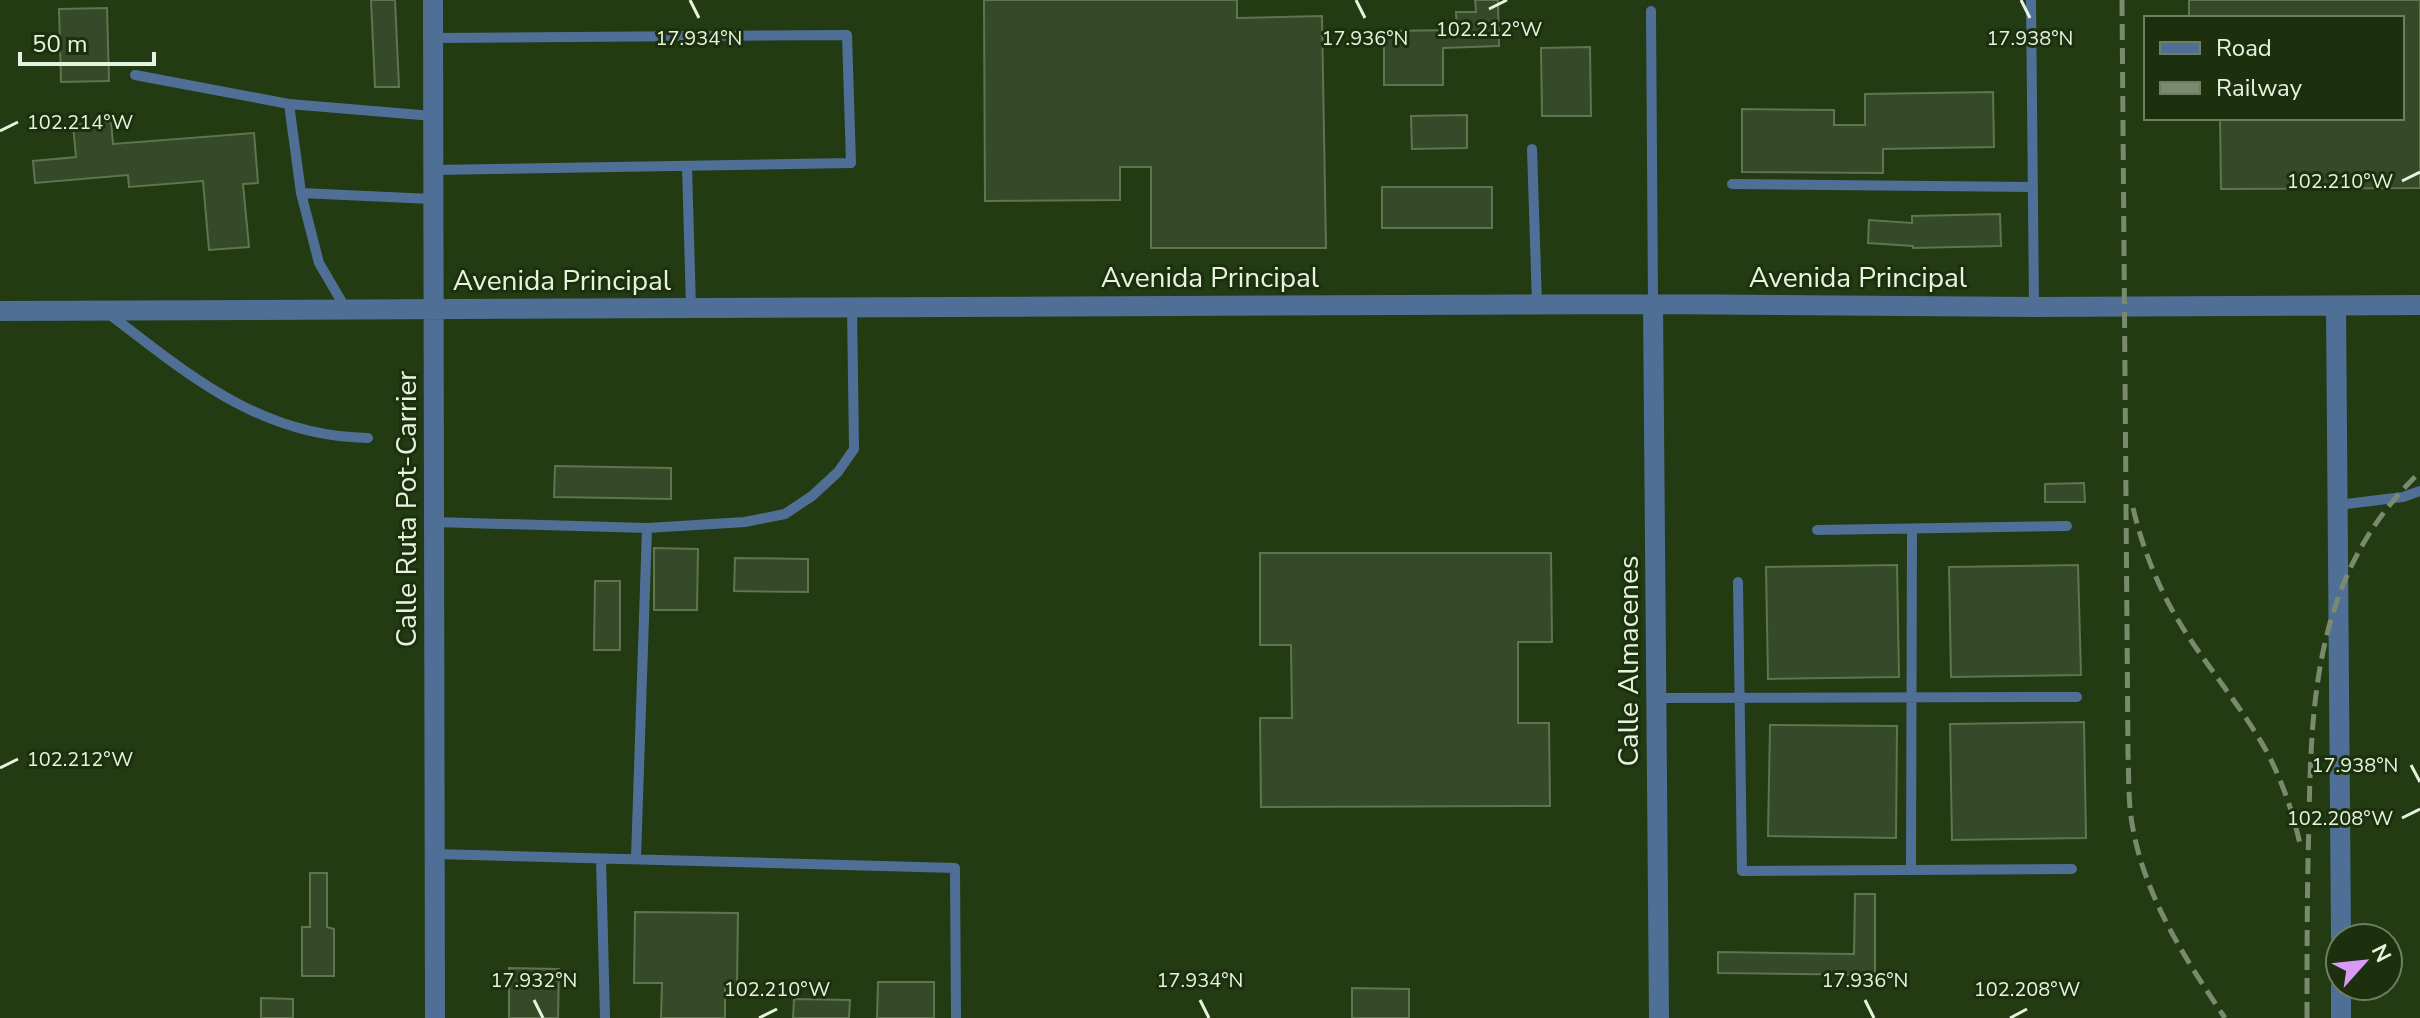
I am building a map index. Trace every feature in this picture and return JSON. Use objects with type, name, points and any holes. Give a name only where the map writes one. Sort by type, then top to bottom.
[{"type":"street","name":"Calle Ruta Pot-Carrier","points":[[433,0],[435,1018]]},
{"type":"street","name":"Avenida Principal","points":[[0,311],[1537,304],[2034,307],[2420,305]]},
{"type":"street","name":"Calle Almacenes","points":[[1653,304],[1659,1018]]},
{"type":"street","points":[[2336,306],[2341,922]]},
{"type":"lane","points":[[2031,0],[2034,307]]},
{"type":"lane","points":[[1651,11],[1653,304]]},
{"type":"lane","points":[[433,38],[847,35],[851,163],[433,170]]},
{"type":"lane","points":[[135,75],[289,104],[433,116]]},
{"type":"lane","points":[[289,104],[301,193],[319,263],[346,309]]},
{"type":"lane","points":[[1532,149],[1537,304]]},
{"type":"lane","points":[[687,166],[691,308]]},
{"type":"lane","points":[[1732,184],[2033,187]]},
{"type":"lane","points":[[301,193],[432,199]]},
{"type":"lane","points":[[434,522],[647,528],[745,522],[785,514],[812,496],[838,472],[854,449],[852,307]]},
{"type":"lane","points":[[104,310],[199,383],[272,421],[344,438],[368,438]]},
{"type":"lane","points":[[2338,505],[2403,497],[2420,491]]},
{"type":"lane","points":[[1817,530],[2067,526]]},
{"type":"lane","points":[[636,858],[647,528]]},
{"type":"lane","points":[[1911,870],[1912,529]]},
{"type":"lane","points":[[1738,582],[1742,871],[2072,869]]},
{"type":"lane","points":[[1656,698],[2077,697]]},
{"type":"lane","points":[[435,854],[955,868],[956,1018]]},
{"type":"lane","points":[[601,859],[605,1018]]},
{"type":"shaded area","points":[[0,0],[2420,0],[2420,1018],[0,1018]]},
{"type":"building","points":[[371,0],[395,0],[399,87],[375,87]]},
{"type":"building","points":[[984,0],[1237,0],[1237,18],[1322,16],[1326,248],[1151,248],[1151,167],[1120,167],[1120,200],[985,201]]},
{"type":"building","points":[[1475,0],[1498,0],[1499,46],[1443,48],[1443,85],[1384,85],[1384,31],[1457,30],[1456,12],[1476,12]]},
{"type":"building","points":[[2189,0],[2420,0],[2420,188],[2221,189],[2220,120],[2404,120],[2404,16],[2189,16]]},
{"type":"building","points":[[107,8],[109,81],[61,82],[59,9]]},
{"type":"building","points":[[1590,47],[1591,116],[1542,116],[1541,48]]},
{"type":"building","points":[[1993,92],[1994,147],[1883,149],[1883,173],[1742,172],[1742,109],[1834,110],[1834,125],[1865,125],[1865,94]]},
{"type":"building","points":[[1467,115],[1467,148],[1412,149],[1411,116]]},
{"type":"building","points":[[111,122],[113,144],[254,133],[258,183],[243,184],[249,247],[209,250],[203,181],[129,187],[128,175],[35,183],[33,161],[76,157],[73,125]]},
{"type":"building","points":[[1382,187],[1492,187],[1492,228],[1382,228]]},
{"type":"building","points":[[2000,214],[2001,246],[1913,248],[1868,243],[1869,220],[1912,223],[1912,216]]},
{"type":"building","points":[[555,466],[671,468],[671,499],[554,497]]},
{"type":"building","points":[[2084,483],[2085,502],[2045,502],[2045,484]]},
{"type":"building","points":[[654,548],[698,549],[697,610],[654,610]]},
{"type":"building","points":[[1260,553],[1551,553],[1552,642],[1518,642],[1518,723],[1549,723],[1550,806],[1261,807],[1260,718],[1292,718],[1291,645],[1260,645]]},
{"type":"building","points":[[735,558],[808,559],[808,592],[734,591]]},
{"type":"building","points":[[1897,565],[1899,677],[1768,679],[1766,567]]},
{"type":"building","points":[[2078,565],[2081,675],[1951,677],[1949,567]]},
{"type":"building","points":[[595,581],[620,581],[620,650],[594,650]]},
{"type":"building","points":[[2084,722],[2086,838],[1952,840],[1950,724]]},
{"type":"building","points":[[1770,725],[1897,726],[1896,838],[1768,836]]},
{"type":"building","points":[[310,873],[327,873],[327,927],[334,929],[334,976],[302,976],[302,927],[310,927]]},
{"type":"building","points":[[1855,894],[1875,894],[1875,975],[1718,973],[1718,952],[1854,954]]},
{"type":"building","points":[[635,912],[738,913],[737,985],[725,984],[725,1018],[661,1018],[662,983],[634,983]]},
{"type":"building","points":[[509,968],[559,969],[558,1018],[509,1018]]},
{"type":"building","points":[[878,982],[934,982],[934,1018],[877,1018]]},
{"type":"building","points":[[1352,988],[1409,989],[1409,1018],[1352,1018]]},
{"type":"building","points":[[261,998],[293,999],[293,1018],[261,1018]]},
{"type":"building","points":[[794,999],[850,1000],[849,1018],[793,1018]]},
{"type":"railway","points":[[2122,0],[2130,811],[2147,880],[2169,928],[2225,1018]]},
{"type":"railway","points":[[2307,1018],[2310,773],[2318,679],[2327,634],[2341,591],[2360,549],[2386,510],[2420,472]]},
{"type":"railway","points":[[2133,508],[2148,558],[2170,606],[2249,722],[2273,764],[2301,849]]}]
